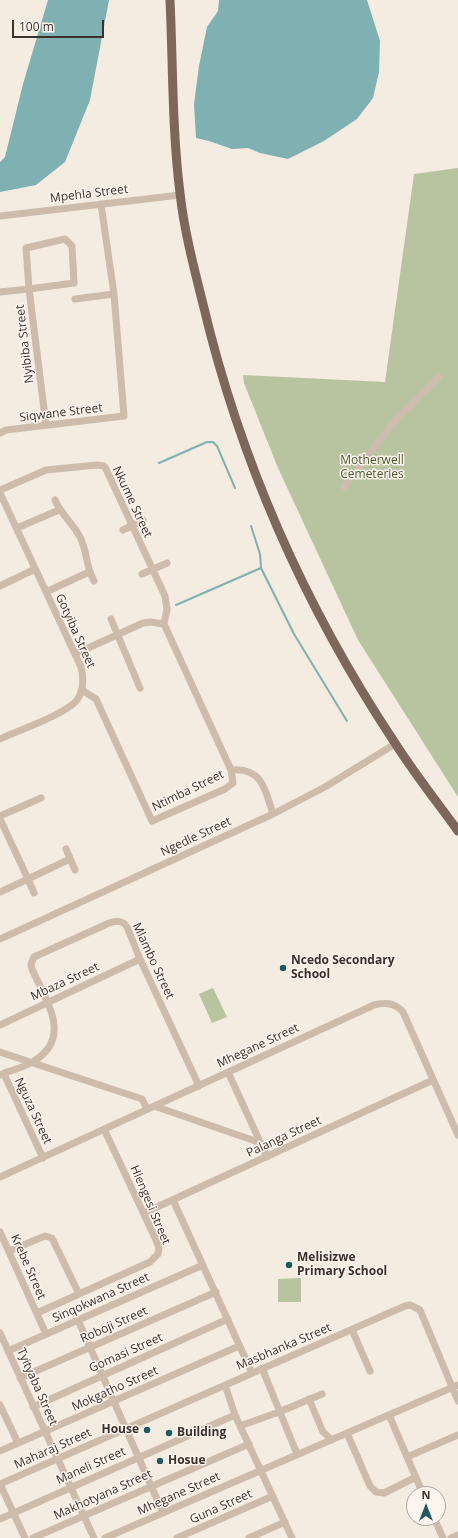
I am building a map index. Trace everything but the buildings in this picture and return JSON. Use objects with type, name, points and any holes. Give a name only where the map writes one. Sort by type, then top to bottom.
[{"type":"main road","points":[[170,0],[180,195],[213,346],[229,399],[273,517],[317,611],[357,682],[395,744],[458,831]]},
{"type":"street","name":"Mpehla Street","points":[[0,216],[180,195]]},
{"type":"street","points":[[74,299],[114,294],[101,204]]},
{"type":"street","points":[[56,240],[68,240],[72,246],[74,283],[29,289],[26,248],[56,240]]},
{"type":"street","name":"Nyibiba Street","points":[[0,292],[29,289],[46,425]]},
{"type":"street","name":"Siqwane Street","points":[[1,429],[124,416],[114,294]]},
{"type":"street","points":[[344,487],[396,419],[439,377]]},
{"type":"street","name":"Nkume Street","points":[[0,491],[46,470],[101,465],[106,469],[166,601],[164,624]]},
{"type":"street","name":"Gotyiba Street","points":[[0,491],[75,654],[83,675],[82,690]]},
{"type":"street","points":[[55,500],[59,510],[80,537],[89,572],[94,581]]},
{"type":"street","points":[[17,528],[59,510]]},
{"type":"street","points":[[123,530],[143,520]]},
{"type":"street","points":[[142,574],[167,563]]},
{"type":"street","points":[[0,586],[35,569]]},
{"type":"street","points":[[46,592],[89,572]]},
{"type":"street","points":[[111,619],[140,688]]},
{"type":"street","points":[[75,654],[147,622],[164,624]]},
{"type":"street","name":"Ntimba Street","points":[[82,690],[96,699],[152,821],[231,785],[233,779],[231,770],[164,624]]},
{"type":"street","points":[[0,739],[64,710],[77,700],[82,690]]},
{"type":"street","name":"Ngedle Street","points":[[0,939],[273,814],[325,787],[395,744]]},
{"type":"street","points":[[231,770],[243,770],[254,774],[264,786],[273,814]]},
{"type":"street","points":[[0,816],[41,798]]},
{"type":"street","points":[[0,820],[34,893]]},
{"type":"street","points":[[66,849],[75,870]]},
{"type":"street","points":[[0,892],[70,859]]},
{"type":"street","name":"Mlambo Street","points":[[2,1074],[33,1063],[45,1054],[54,1038],[54,1020],[32,969],[31,964],[34,957],[107,924],[117,921],[124,923],[127,927],[140,959],[199,1086]]},
{"type":"street","name":"Mbaza Street","points":[[0,1024],[140,959]]},
{"type":"street","name":"Mhegane Street","points":[[0,1177],[374,1005],[388,1003],[398,1007],[403,1012],[458,1135]]},
{"type":"street","points":[[0,1052],[142,1099],[151,1108],[261,1143]]},
{"type":"street","points":[[228,1072],[267,1157]]},
{"type":"street","name":"Nguza Street","points":[[2,1074],[43,1158]]},
{"type":"street","name":"Palanga Street","points":[[144,1213],[433,1080]]},
{"type":"street","name":"Hlengesi Street","points":[[37,1313],[157,1257],[159,1248],[104,1129]]},
{"type":"street","points":[[173,1200],[252,1373]]},
{"type":"street","name":"Krebe Street","points":[[0,1232],[46,1334]]},
{"type":"street","points":[[8,1251],[45,1236],[52,1238],[79,1294]]},
{"type":"street","name":"Sinqokwana Street","points":[[8,1351],[203,1265]]},
{"type":"street","name":"Roboji Street","points":[[20,1378],[216,1292]]},
{"type":"street","name":"Masbhanka Street","points":[[224,1385],[405,1306],[416,1307],[423,1317],[455,1386]]},
{"type":"street","name":"Gomasi Street","points":[[33,1407],[228,1319]]},
{"type":"street","points":[[78,1320],[127,1428],[163,1513]]},
{"type":"street","points":[[352,1330],[370,1371]]},
{"type":"street","name":"Tyityaba Street","points":[[0,1333],[94,1538]]},
{"type":"street","name":"Mokgatho Street","points":[[0,1451],[239,1346]]},
{"type":"street","points":[[262,1368],[297,1454]]},
{"type":"street","points":[[224,1385],[235,1415],[292,1538]]},
{"type":"street","name":"Maharaj Street","points":[[0,1484],[224,1385]]},
{"type":"street","points":[[455,1386],[458,1401]]},
{"type":"street","name":"Mhegane Street","points":[[105,1538],[455,1386]]},
{"type":"street","points":[[240,1426],[322,1394]]},
{"type":"street","points":[[309,1399],[323,1432],[332,1440]]},
{"type":"street","points":[[0,1405],[18,1443]]},
{"type":"street","name":"Maneli Street","points":[[0,1519],[235,1415]]},
{"type":"street","points":[[389,1415],[420,1486]]},
{"type":"street","points":[[347,1433],[370,1486],[376,1492],[384,1493],[416,1477]]},
{"type":"street","points":[[407,1457],[458,1435]]},
{"type":"street","name":"Makhotyana Street","points":[[33,1538],[248,1444]]},
{"type":"street","points":[[0,1484],[24,1538]]},
{"type":"street","name":"Guna Street","points":[[177,1538],[273,1496]]},
{"type":"street","points":[[249,1538],[285,1522]]},
{"type":"street","points":[[438,1526],[443,1538]]},
{"type":"street","points":[[451,1538],[458,1535]]},
{"type":"green space","name":"Motherwell Cemeteries","points":[[458,168],[458,797],[358,640],[278,468],[244,383],[243,375],[385,382],[414,174]]},
{"type":"green space","points":[[213,988],[227,1017],[212,1023],[199,994]]},
{"type":"green space","points":[[301,1278],[301,1302],[278,1302],[278,1279]]},
{"type":"water","points":[[48,0],[109,0],[90,100],[65,162],[36,185],[0,192],[0,162],[5,157],[23,84]]},
{"type":"water","points":[[219,0],[367,0],[380,41],[379,72],[373,98],[357,119],[324,141],[288,159],[260,153],[248,148],[232,149],[196,138],[194,104],[199,66],[207,27],[218,11]]},
{"type":"waterway","points":[[159,463],[207,442],[213,442],[217,446],[235,488]]},
{"type":"waterway","points":[[251,526],[260,554],[261,568]]},
{"type":"waterway","points":[[176,605],[261,568],[294,634],[347,721]]},
{"type":"place","name":"Ncedo Secondary School","points":[[283,968]]},
{"type":"place","name":"Melisizwe Primary School","points":[[289,1265]]},
{"type":"place","name":"House","points":[[147,1430]]},
{"type":"place","name":"Building","points":[[169,1433]]},
{"type":"place","name":"Hosue","points":[[160,1461]]}]
